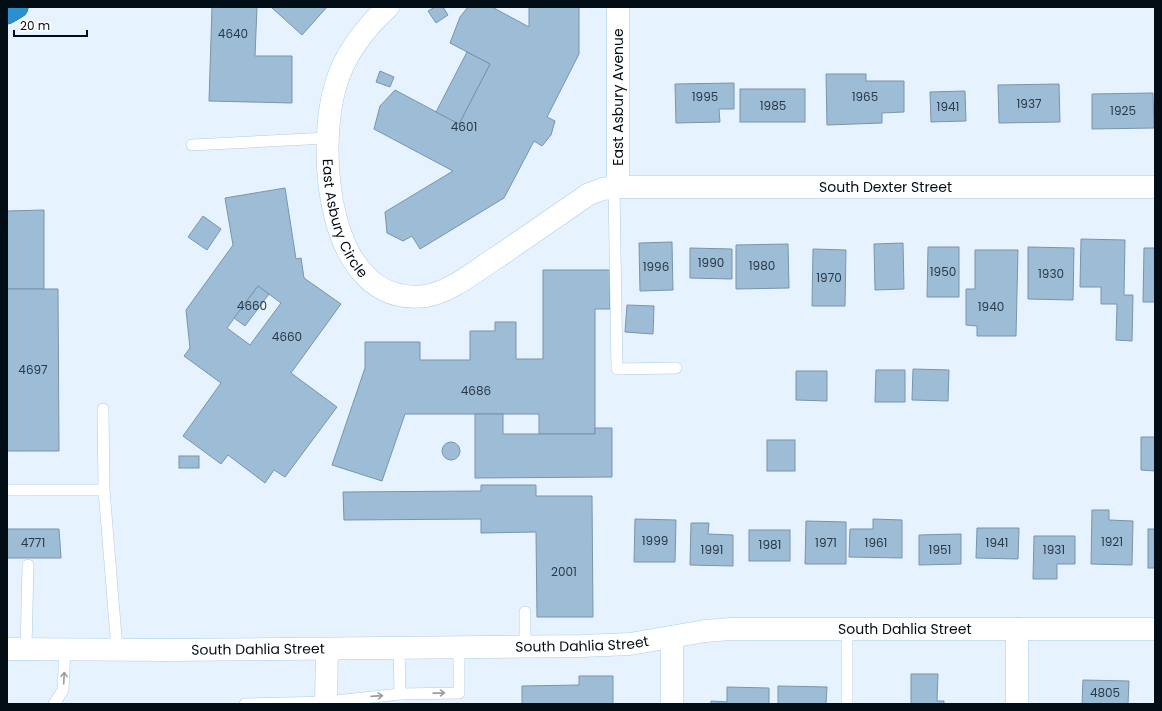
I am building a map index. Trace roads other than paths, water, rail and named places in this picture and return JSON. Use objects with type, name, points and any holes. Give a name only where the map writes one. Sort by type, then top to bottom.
[{"type":"highway","points":[[7,13],[17,7]]},
{"type":"street","name":"East Asbury Circle","points":[[388,7],[369,25],[358,39],[340,73],[331,103],[327,138],[332,196],[344,245],[364,277],[381,288],[402,295],[426,296],[456,284],[589,194],[616,188]]},
{"type":"street","name":"East Asbury Avenue","points":[[616,188],[618,7]]},
{"type":"street","name":"South Dexter Street","points":[[616,188],[1155,187]]},
{"type":"street","points":[[1017,629],[1017,704]]},
{"type":"street","name":"South Dahlia Street","points":[[17,649],[327,649],[609,646],[712,630],[1155,629]]},
{"type":"street","points":[[672,637],[672,704]]},
{"type":"street","points":[[326,703],[327,649]]},
{"type":"lane","points":[[192,145],[327,138]]},
{"type":"lane","points":[[616,188],[616,369],[676,368]]},
{"type":"lane","points":[[103,409],[104,490],[117,649]]},
{"type":"lane","points":[[7,490],[104,490]]},
{"type":"lane","points":[[17,649],[28,565]]},
{"type":"lane","points":[[525,612],[525,647]]},
{"type":"lane","points":[[847,629],[847,704]]},
{"type":"lane","points":[[245,704],[326,703],[400,694],[459,693],[459,647]]},
{"type":"lane","points":[[399,648],[400,694]]},
{"type":"lane","points":[[54,704],[63,690],[65,649]]}]
